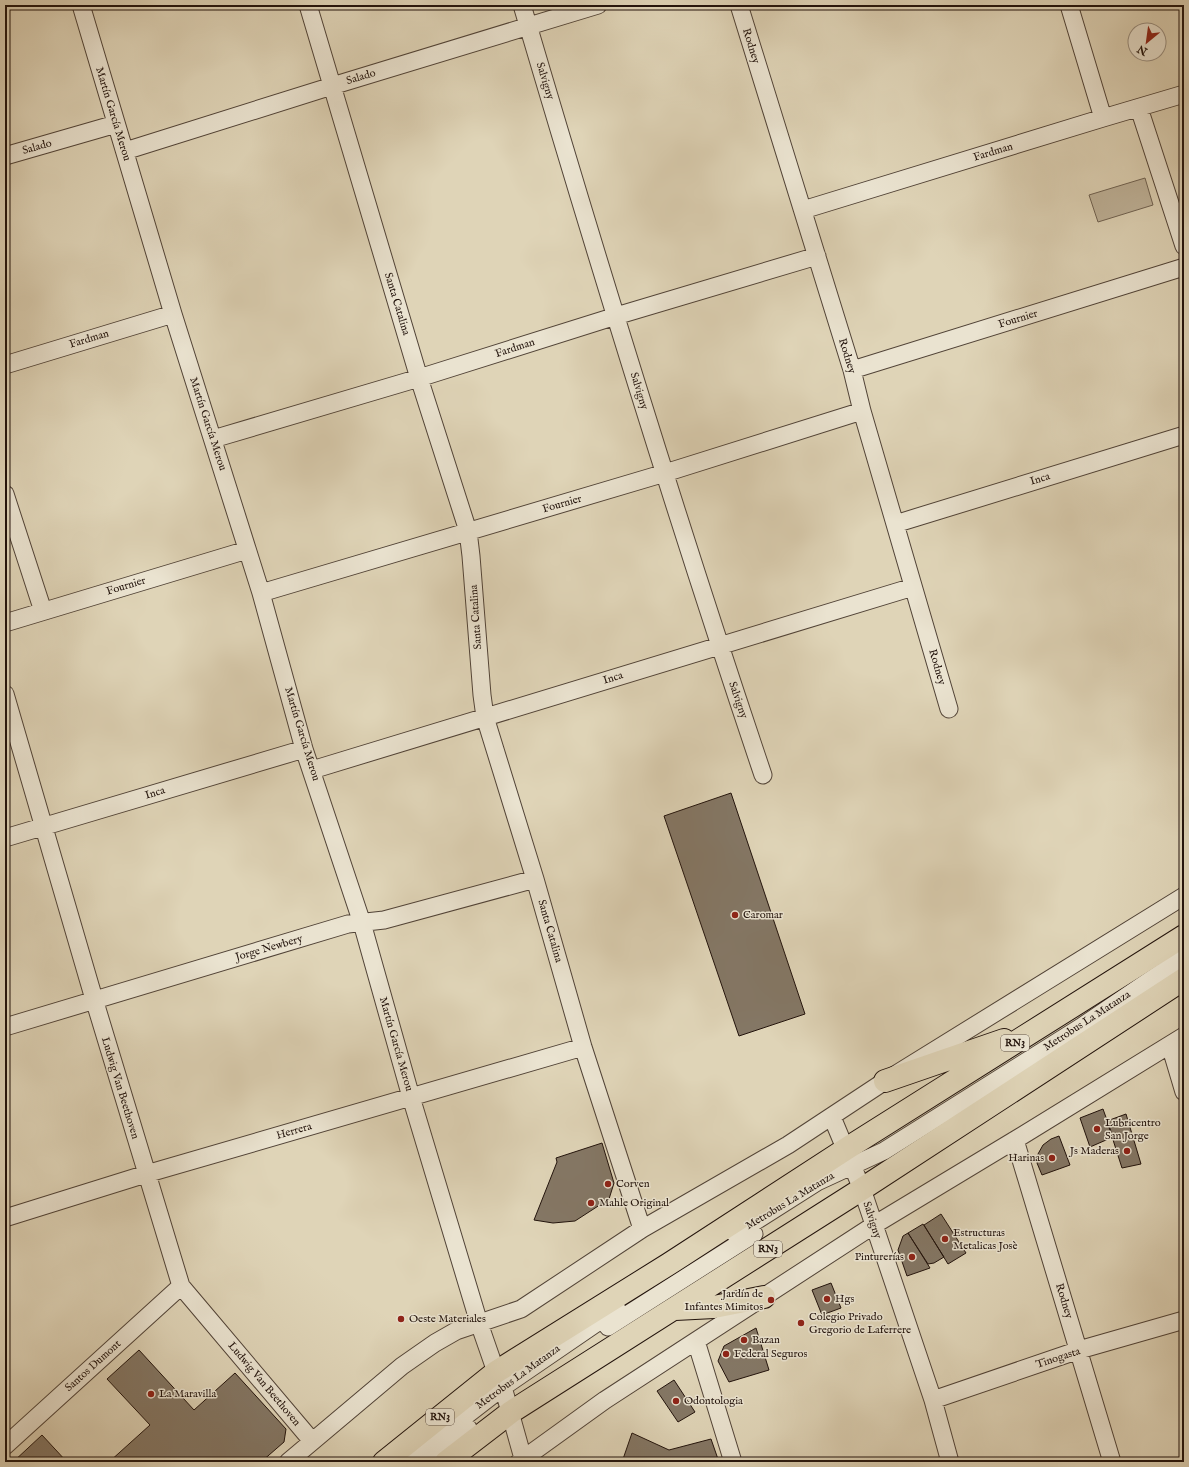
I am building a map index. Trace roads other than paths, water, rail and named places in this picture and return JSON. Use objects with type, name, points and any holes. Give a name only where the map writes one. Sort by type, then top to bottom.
[{"type":"highway","name":"RN3","points":[[384,1462],[504,1392],[674,1309],[1039,1028],[1184,936]]},
{"type":"highway","name":"RN3","points":[[446,1462],[504,1392],[669,1264],[854,1169],[1184,980]]},
{"type":"highway","points":[[885,1081],[1039,1028]]},
{"type":"highway","points":[[674,1309],[714,1307],[764,1296]]},
{"type":"street","name":"Martín García Merou","points":[[81,5],[173,314],[261,593],[304,749],[362,923],[411,1097],[479,1324],[504,1392],[522,1461]]},
{"type":"street","name":"Santa Catalina","points":[[308,5],[419,378],[468,531],[485,717],[535,879],[583,1047],[642,1229]]},
{"type":"street","name":"Salvigny","points":[[522,5],[665,473],[763,775]]},
{"type":"street","name":"Salado","points":[[124,151],[598,5]]},
{"type":"street","name":"Rodney","points":[[738,5],[852,370],[862,411],[949,709]]},
{"type":"street","points":[[1069,5],[1103,118]]},
{"type":"street","name":"Fardman","points":[[803,210],[1184,94]]},
{"type":"street","points":[[1139,108],[1184,246]]},
{"type":"street","name":"Salado","points":[[5,156],[116,124]]},
{"type":"street","name":"Fardman","points":[[213,439],[419,378],[616,316],[817,256]]},
{"type":"street","name":"Fournier","points":[[852,370],[1184,267]]},
{"type":"street","name":"Fardman","points":[[5,365],[173,314]]},
{"type":"street","name":"Fournier","points":[[261,593],[665,473],[862,411]]},
{"type":"street","name":"Inca","points":[[895,524],[1184,435]]},
{"type":"street","points":[[5,494],[44,611]]},
{"type":"street","name":"Fournier","points":[[5,623],[247,550]]},
{"type":"street","name":"Inca","points":[[312,770],[913,587]]},
{"type":"street","name":"Ludwig Van Beethoven","points":[[5,694],[146,1174],[181,1286],[312,1441]]},
{"type":"street","name":"Inca","points":[[5,838],[304,749]]},
{"type":"street","name":"Jorge Newbery","points":[[5,1027],[94,999],[348,924],[384,920],[535,879]]},
{"type":"street","points":[[288,1462],[402,1366],[435,1344],[456,1331],[521,1309],[642,1229],[788,1145],[885,1081],[1184,896]]},
{"type":"street","name":"Metrobus La Matanza","points":[[854,1169],[1081,1027],[1184,957]]},
{"type":"street","name":"Metrobus La Matanza","points":[[854,1169],[886,1159],[1081,1036],[1184,965]]},
{"type":"street","name":"Metrobus La Matanza","points":[[1130,1002],[1184,972]]},
{"type":"street","points":[[522,1461],[605,1400],[874,1225],[1184,1036]]},
{"type":"street","points":[[1170,1045],[1184,1092]]},
{"type":"street","name":"Herrera","points":[[5,1218],[146,1174],[583,1047]]},
{"type":"street","name":"Salvigny","points":[[832,1117],[854,1169],[874,1225],[933,1400],[950,1462]]},
{"type":"street","name":"Rodney","points":[[1015,1140],[1112,1462]]},
{"type":"street","name":"Santos Dumont","points":[[5,1446],[181,1286]]},
{"type":"street","name":"Tinogasta","points":[[933,1400],[1079,1350],[1184,1320]]},
{"type":"street","points":[[696,1341],[733,1462]]},
{"type":"street","name":"Metrobus La Matanza","points":[[406,1462],[504,1392]]},
{"type":"street","name":"Metrobus La Matanza","points":[[427,1462],[504,1392]]},
{"type":"street","name":"Metrobus La Matanza","points":[[431,1462],[504,1392]]},
{"type":"place","name":"Caromar","points":[[735,915]]},
{"type":"place","name":"Lubricentro San Jorge","points":[[1097,1129]]},
{"type":"place","name":"Js Maderas","points":[[1127,1151]]},
{"type":"place","name":"Harinas","points":[[1052,1158]]},
{"type":"place","name":"Corven","points":[[608,1184]]},
{"type":"place","name":"Mahle Original","points":[[591,1203]]},
{"type":"place","name":"Estructuras Metalicas Josè","points":[[945,1239]]},
{"type":"place","name":"Pinturerías","points":[[912,1257]]},
{"type":"place","name":"Hgs","points":[[827,1299]]},
{"type":"place","name":"Jardín de Infantes Mimitos","points":[[771,1300]]},
{"type":"place","name":"Oeste Materiales","points":[[401,1319]]},
{"type":"place","name":"Colegio Privado Gregorio de Laferrere","points":[[801,1323]]},
{"type":"place","name":"Bazan","points":[[744,1340]]},
{"type":"place","name":"Federal Seguros","points":[[726,1354]]},
{"type":"place","name":"La Maravilla","points":[[151,1394]]},
{"type":"place","name":"Odontologia","points":[[676,1401]]}]
